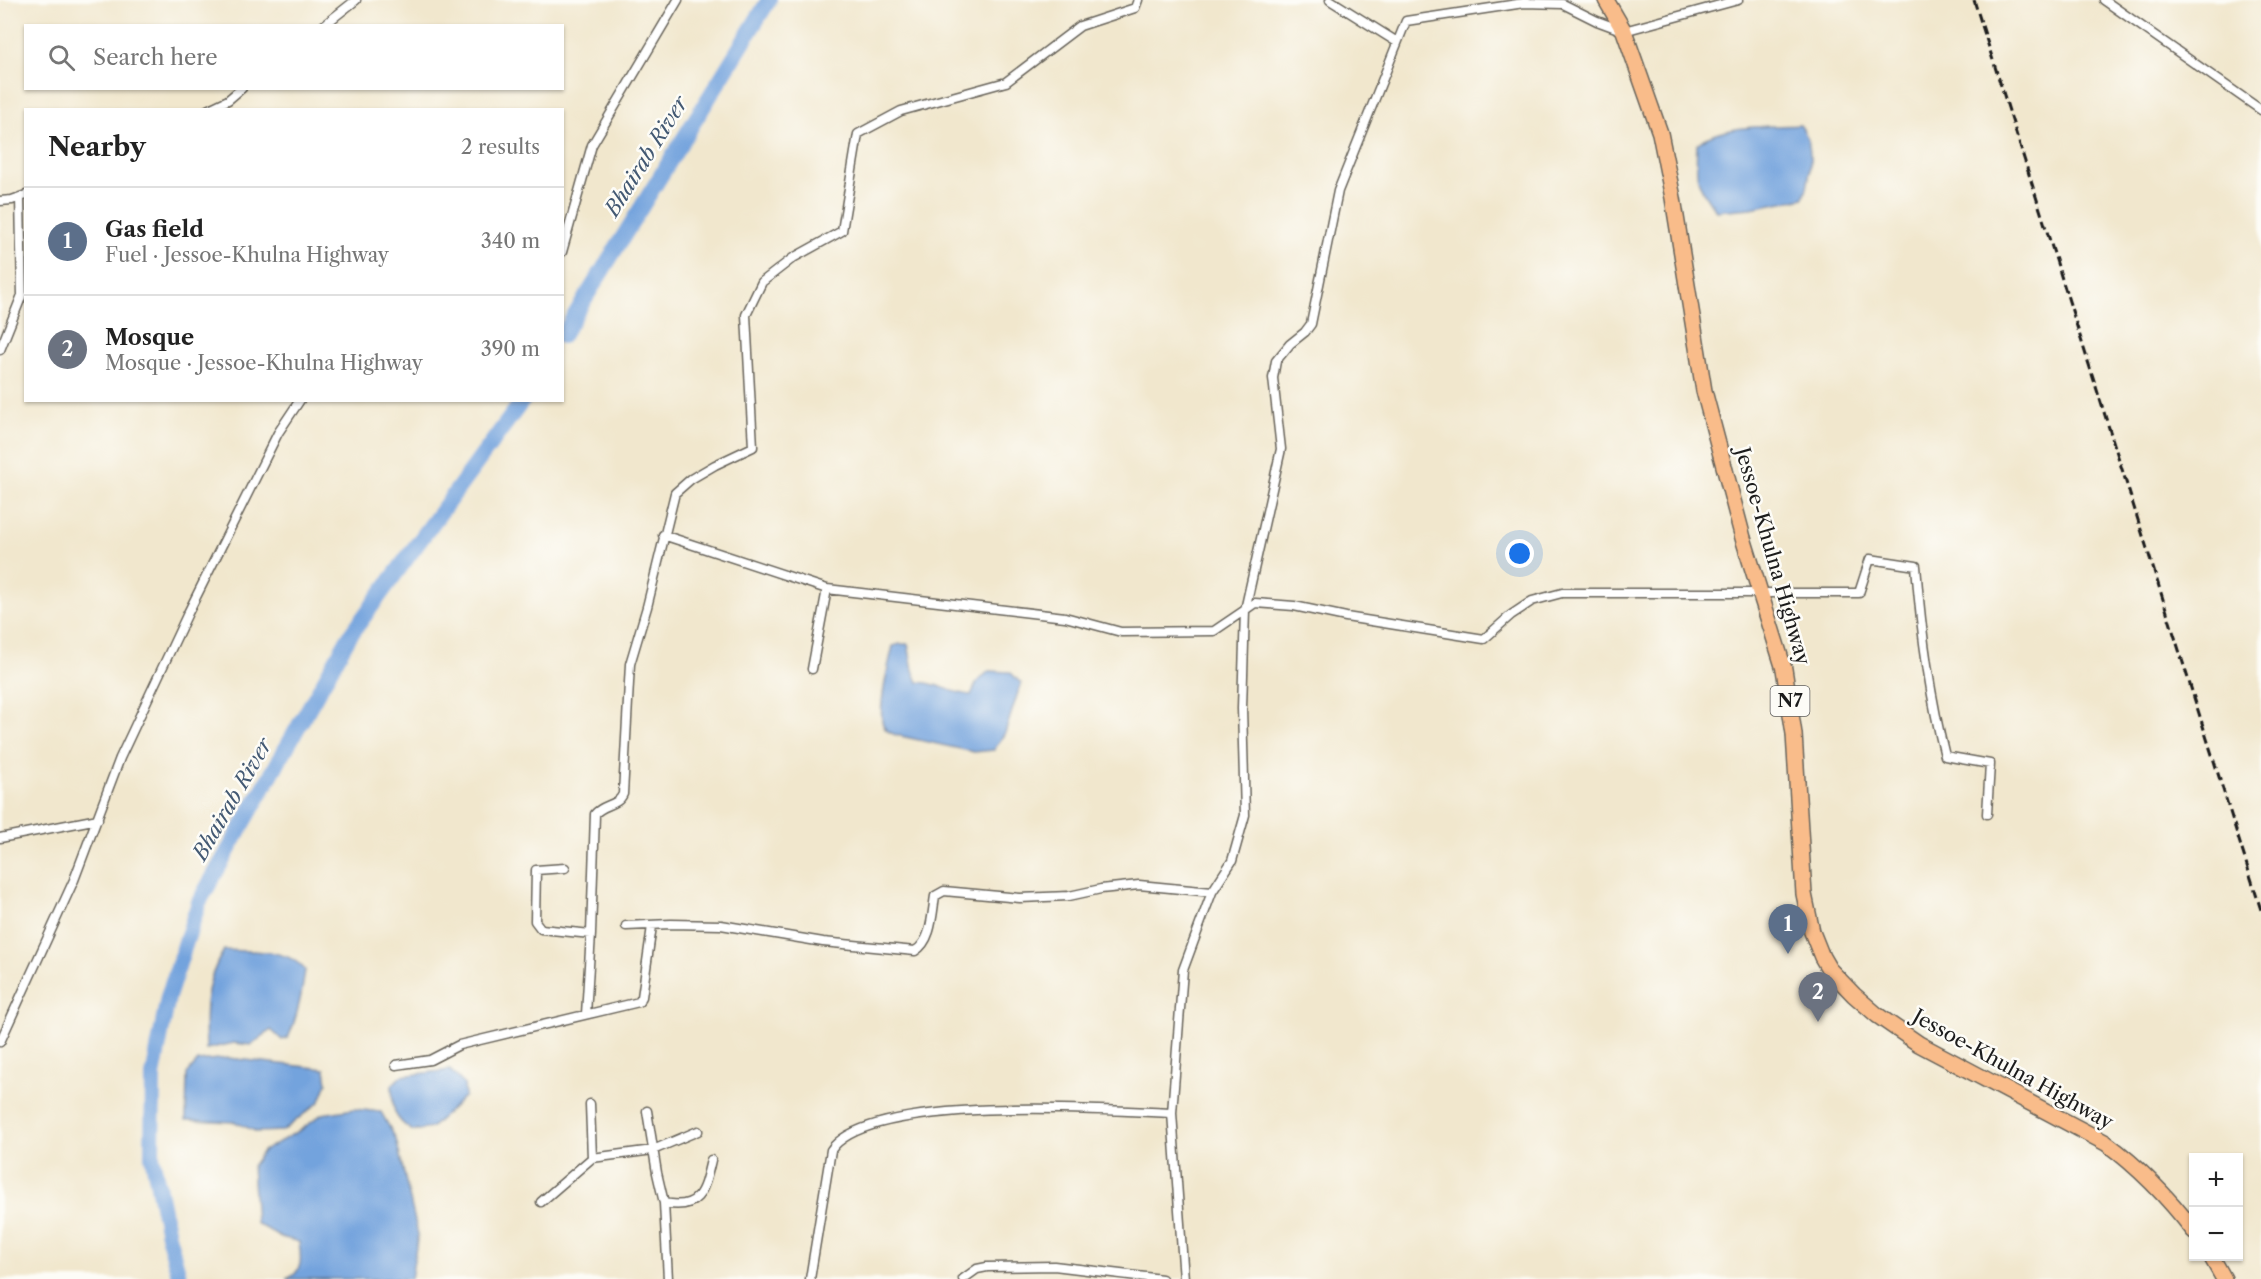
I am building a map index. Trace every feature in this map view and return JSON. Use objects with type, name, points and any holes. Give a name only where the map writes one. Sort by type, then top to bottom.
[{"type":"highway","name":"Jessoe-Khulna Highway","points":[[1606,0],[1624,31],[1646,90],[1664,150],[1704,391],[1743,538],[1779,646],[1793,717],[1806,908],[1812,932],[1829,969],[1841,983],[1877,1015],[1919,1044],[2106,1143],[2141,1171],[2168,1199],[2189,1226]]},
{"type":"highway","points":[[2213,1261],[2224,1279]]},
{"type":"street","points":[[326,24],[356,0]]},
{"type":"street","points":[[564,245],[592,145],[678,0]]},
{"type":"street","points":[[586,1014],[596,814],[599,810],[621,799],[623,794],[630,664],[647,607],[675,493],[691,479],[714,465],[753,447],[746,315],[762,282],[794,258],[842,231],[858,134],[901,111],[1006,82],[1080,26],[1135,8],[1138,0]]},
{"type":"street","points":[[1330,0],[1397,42]]},
{"type":"street","points":[[1184,1279],[1172,1113],[1183,970],[1212,892],[1232,861],[1245,814],[1242,708],[1245,610],[1281,449],[1273,378],[1276,361],[1311,324],[1338,191],[1406,21],[1524,3],[1563,4],[1624,31],[1738,0]]},
{"type":"street","points":[[2104,0],[2261,111]]},
{"type":"street","points":[[211,108],[228,100],[240,90]]},
{"type":"street","points":[[0,201],[23,196],[22,296],[0,350]]},
{"type":"street","points":[[0,1042],[75,880],[120,758],[188,613],[278,433],[299,402]]},
{"type":"street","points":[[663,535],[827,589],[1065,617],[1121,632],[1214,631],[1255,603],[1294,606],[1346,617],[1484,639],[1510,615],[1532,601],[1562,594],[1859,593],[1870,559],[1916,566],[1924,646],[1935,717],[1946,756],[1990,764],[1988,814]]},
{"type":"street","points":[[812,669],[827,589]]},
{"type":"street","points":[[0,838],[98,819]]},
{"type":"street","points":[[565,868],[536,870],[535,921],[541,929],[591,933]]},
{"type":"street","points":[[626,926],[721,925],[823,942],[915,951],[921,947],[929,931],[935,896],[944,891],[1030,897],[1069,896],[1101,889],[1139,885],[1212,892]]},
{"type":"street","points":[[396,1065],[430,1059],[459,1045],[640,1000],[652,926]]},
{"type":"street","points":[[590,1104],[592,1158]]},
{"type":"street","points":[[810,1279],[831,1150],[835,1144],[865,1126],[923,1114],[1038,1107],[1172,1113]]},
{"type":"street","points":[[647,1111],[664,1203],[668,1279]]},
{"type":"street","points":[[541,1202],[592,1158],[653,1150],[698,1131]]},
{"type":"street","points":[[664,1203],[694,1201],[703,1191],[711,1160]]},
{"type":"street","points":[[963,1279],[977,1269],[987,1267],[1054,1266],[1162,1279]]},
{"type":"water","points":[[1800,125],[1805,132],[1810,150],[1804,198],[1751,208],[1716,211],[1704,194],[1698,180],[1697,144],[1719,133],[1732,130]]},
{"type":"water","points":[[908,644],[918,682],[971,695],[977,682],[989,671],[1010,672],[1021,683],[1005,733],[994,750],[974,752],[896,735],[885,729],[881,711],[884,688],[893,646]]},
{"type":"water","points":[[224,950],[279,954],[289,957],[305,970],[299,1005],[288,1038],[282,1040],[271,1030],[251,1045],[234,1043],[206,1049],[205,1022],[209,986],[217,962]]},
{"type":"water","points":[[228,1058],[325,1069],[327,1083],[320,1101],[283,1131],[257,1132],[235,1122],[186,1120],[187,1074],[198,1061]]},
{"type":"water","points":[[450,1070],[464,1084],[465,1096],[431,1128],[413,1131],[401,1122],[395,1112],[392,1085],[401,1076]]},
{"type":"water","points":[[354,1109],[381,1112],[396,1139],[418,1234],[411,1279],[286,1279],[299,1269],[301,1259],[299,1242],[281,1237],[256,1223],[252,1166],[263,1151],[302,1129],[322,1114]]},
{"type":"waterway","name":"Bhairab River","points":[[564,333],[769,0]]},
{"type":"waterway","name":"Bhairab River","points":[[180,1279],[168,1235],[152,1156],[153,1076],[168,997],[199,902],[349,637],[522,402]]},
{"type":"railway","points":[[1974,0],[2261,910]]},
{"type":"place","name":"Gas field","points":[[1788,954]]},
{"type":"place","name":"Mosque","points":[[1818,1022]]}]
